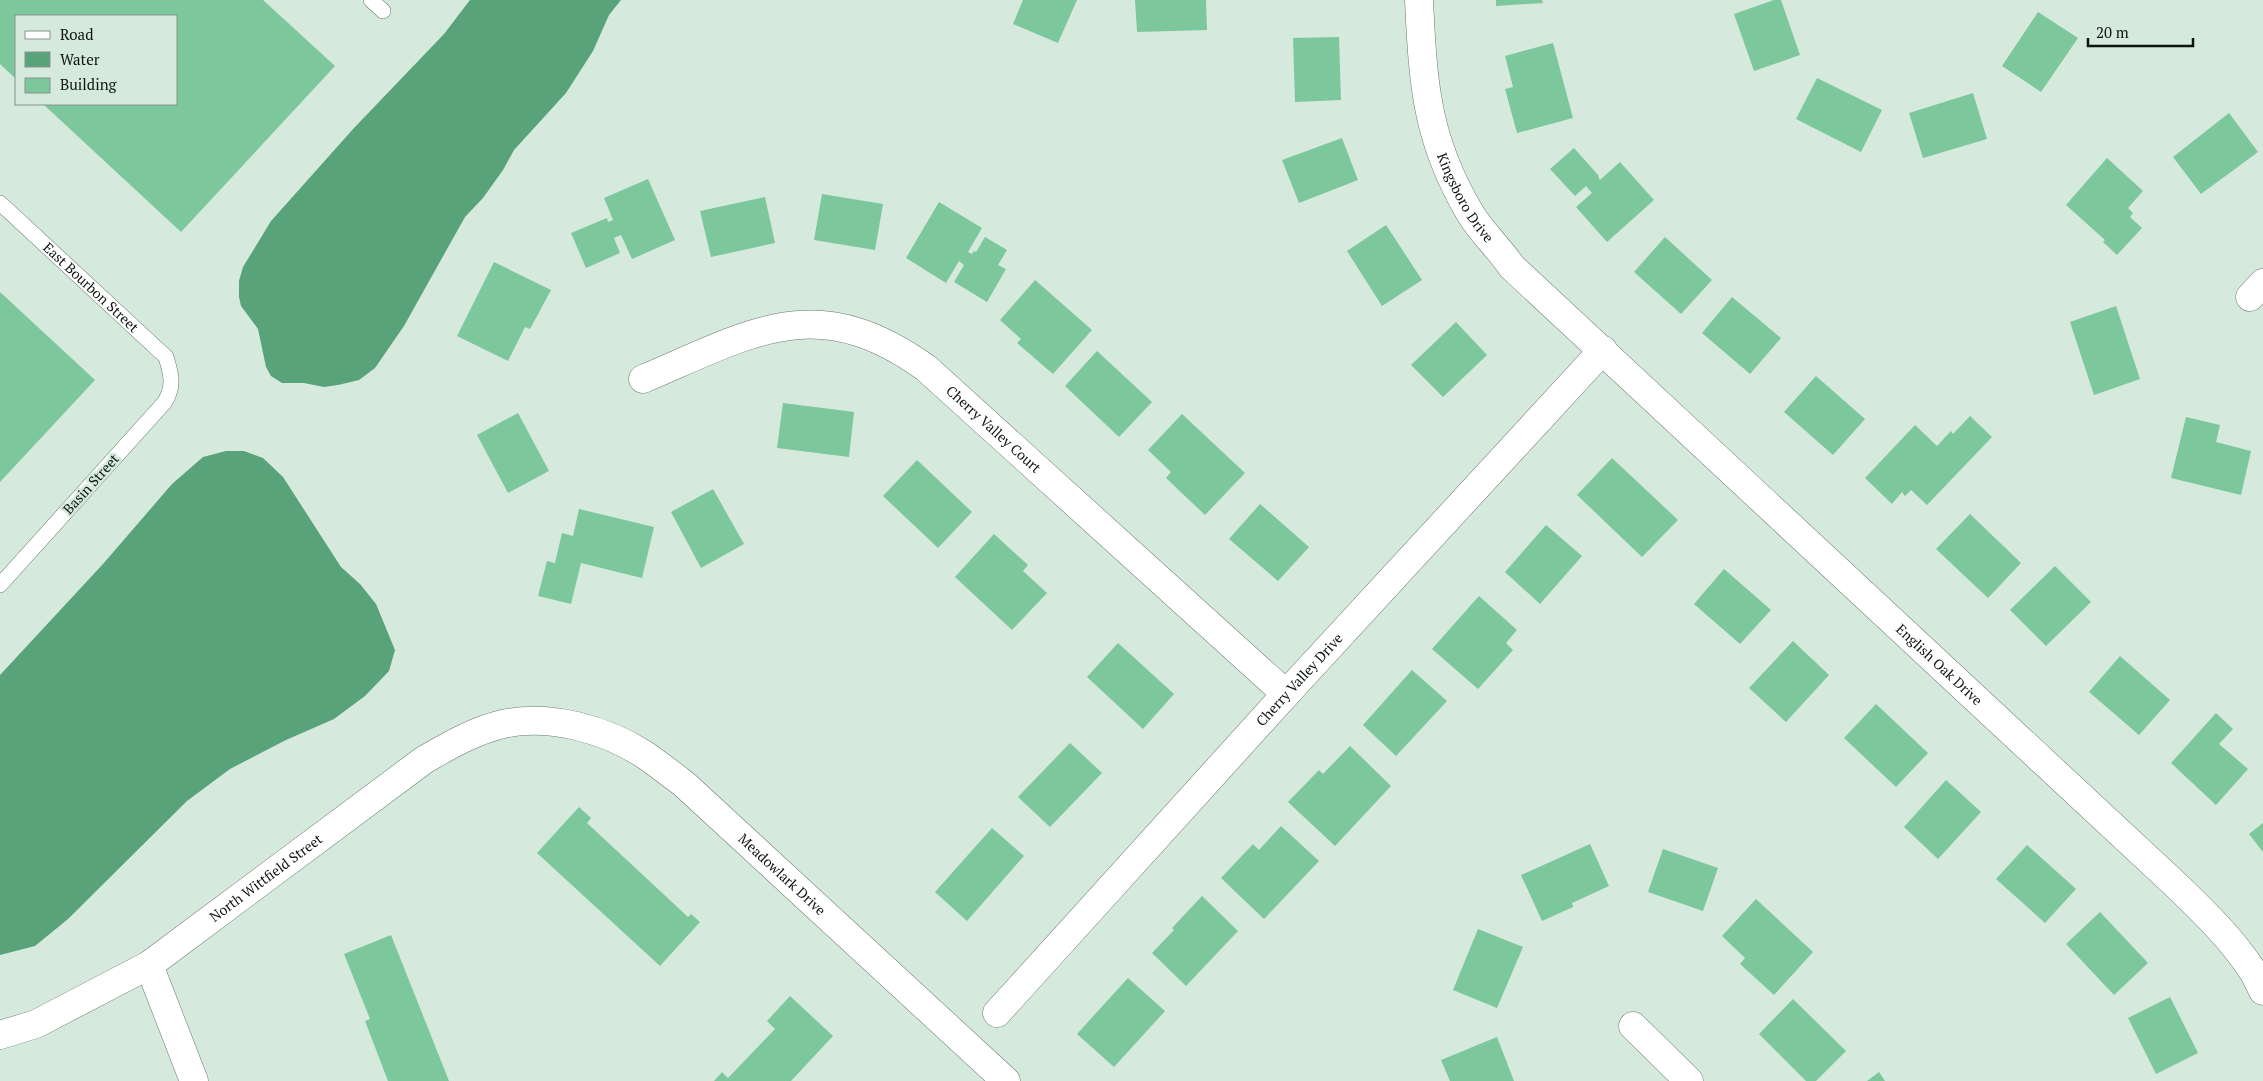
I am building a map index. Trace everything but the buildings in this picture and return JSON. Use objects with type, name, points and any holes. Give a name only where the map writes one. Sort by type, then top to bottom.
[{"type":"street","name":"Kingsboro Drive","points":[[1419,0],[1422,72],[1434,138],[1462,199],[1490,242],[1512,267],[1603,350]]},
{"type":"street","name":"Cherry Valley Court","points":[[643,380],[728,342],[758,331],[806,324],[839,326],[870,335],[899,349],[926,368],[1286,694]]},
{"type":"street","name":"Cherry Valley Drive","points":[[998,1013],[1286,694],[1603,350]]},
{"type":"street","name":"English Oak Drive","points":[[1603,350],[2176,885],[2212,921],[2234,947],[2254,974],[2263,991]]},
{"type":"street","name":"North Wittfield Street","points":[[0,1034],[36,1024],[149,965],[424,760],[463,739],[490,728],[530,720]]},
{"type":"street","name":"Meadowlark Drive","points":[[530,720],[564,724],[598,732],[643,754],[684,784],[1006,1081]]},
{"type":"street","points":[[149,965],[194,1081]]},
{"type":"street","points":[[1633,1026],[1689,1081]]},
{"type":"lane","points":[[370,0],[383,12]]},
{"type":"lane","name":"East Bourbon Street","points":[[0,204],[166,357],[172,378]]},
{"type":"lane","name":"Basin Street","points":[[0,585],[164,403],[169,393],[172,378]]},
{"type":"water","points":[[470,0],[621,0],[609,15],[593,51],[566,93],[514,150],[503,170],[483,198],[465,217],[404,326],[375,368],[359,380],[338,385],[324,387],[304,383],[282,383],[271,376],[266,367],[258,329],[241,306],[239,281],[243,267],[271,221],[354,128],[444,34]]},
{"type":"water","points":[[226,451],[244,451],[263,458],[283,477],[341,567],[360,584],[376,604],[395,650],[389,671],[365,696],[334,719],[286,740],[230,769],[187,801],[68,919],[35,946],[0,955],[0,675],[103,564],[172,484],[203,457]]}]
